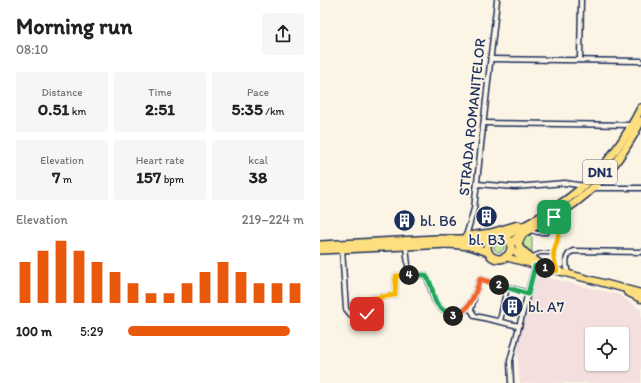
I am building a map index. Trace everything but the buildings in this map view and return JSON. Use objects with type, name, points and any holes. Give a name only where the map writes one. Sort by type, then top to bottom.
[{"type":"highway","name":"DN1","points":[[505,257],[511,246],[525,231],[554,217],[590,187],[623,153],[638,124],[641,108]]},
{"type":"highway","name":"DN1","points":[[320,245],[437,239],[490,239],[497,235],[505,236],[590,187]]},
{"type":"highway","name":"DN1","points":[[437,239],[507,229],[538,218]]},
{"type":"highway","points":[[525,231],[519,247],[528,256],[545,268]]},
{"type":"highway","points":[[505,236],[511,246]]},
{"type":"highway","points":[[488,252],[487,245],[490,239]]},
{"type":"highway","points":[[320,250],[462,245],[488,252],[498,259],[505,257]]},
{"type":"main road","points":[[511,246],[523,257],[545,268]]},
{"type":"main road","points":[[505,257],[641,293]]},
{"type":"main road","points":[[619,288],[641,299]]},
{"type":"street","name":"STRADA ROMANIȚELOR","points":[[466,236],[474,209],[497,0]]},
{"type":"street","points":[[580,60],[581,0]]},
{"type":"street","points":[[491,59],[641,61]]},
{"type":"street","points":[[484,123],[638,124]]},
{"type":"street","points":[[477,184],[516,186],[565,183],[590,187],[641,188]]},
{"type":"street","points":[[406,246],[409,275]]},
{"type":"street","points":[[342,249],[346,309],[351,315],[369,314],[372,299],[395,295],[394,277],[425,275],[440,308],[453,316],[460,315],[475,294]]},
{"type":"street","points":[[568,274],[566,258],[568,253],[573,251],[641,252]]},
{"type":"street","points":[[511,383],[510,361],[535,266]]},
{"type":"street","points":[[519,326],[473,315],[471,310],[475,294],[480,279],[528,294]]},
{"type":"street","points":[[500,321],[507,287]]},
{"type":"lane","points":[[525,231],[547,233],[552,227],[554,217]]},
{"type":"lane","points":[[554,217],[558,223],[559,238],[553,253],[557,271]]},
{"type":"lane","points":[[528,256],[540,253],[553,253]]},
{"type":"shaded area","points":[[536,275],[619,295],[641,310],[641,383],[520,383],[517,355],[521,328]]},
{"type":"green space","points":[[528,234],[532,237],[532,251],[530,253],[522,247],[523,239]]},
{"type":"green space","points":[[497,242],[501,242],[503,243],[503,251],[497,252],[494,249],[494,245]]},
{"type":"place","name":"bl. B3","points":[[487,217]]},
{"type":"place","name":"bl. B6","points":[[405,221]]},
{"type":"place","name":"bl. A7","points":[[513,307]]},
{"type":"route","points":[[367,314],[370,312],[373,298],[395,295],[394,277],[396,276],[425,275],[440,308],[453,316],[460,315],[466,309],[475,294],[480,279],[528,294],[535,266],[557,271],[553,253],[559,238],[559,230],[558,223],[554,217]]}]
